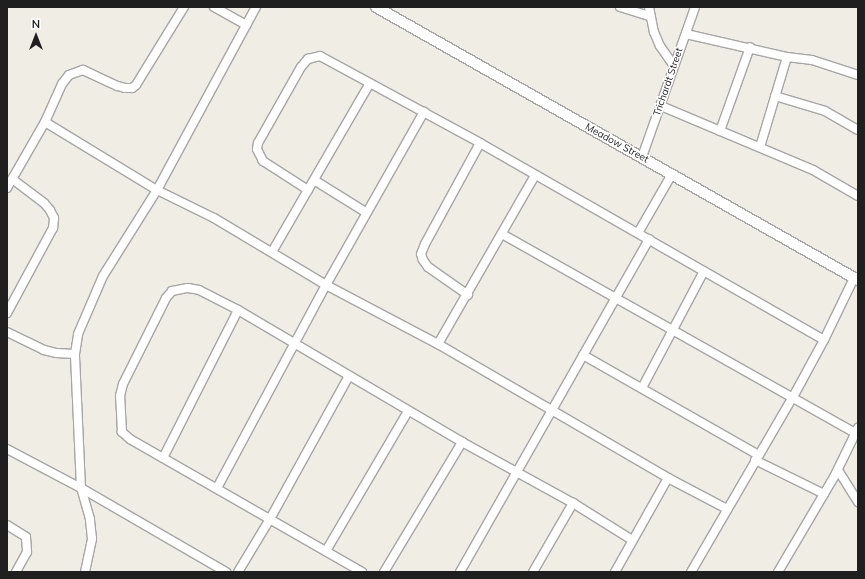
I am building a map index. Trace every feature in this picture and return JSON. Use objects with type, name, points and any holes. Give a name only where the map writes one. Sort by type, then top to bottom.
[{"type":"street","points":[[7,188],[45,122],[62,84],[75,72],[83,70],[125,88],[132,88],[136,85],[184,7]]},
{"type":"street","points":[[214,7],[246,25]]},
{"type":"street","points":[[85,572],[92,539],[90,519],[81,488],[75,354],[78,334],[96,290],[156,190],[256,7]]},
{"type":"street","name":"Meadow Street","points":[[376,7],[856,279]]},
{"type":"street","points":[[620,7],[650,16]]},
{"type":"street","points":[[649,7],[650,16],[660,46],[674,66]]},
{"type":"street","name":"Trichardt Street","points":[[642,157],[695,7]]},
{"type":"street","points":[[686,34],[750,47],[787,57],[812,60],[858,75]]},
{"type":"street","points":[[720,131],[750,47]]},
{"type":"street","points":[[308,190],[263,162],[257,149],[258,144],[295,77],[308,59],[320,56],[480,143],[824,340]]},
{"type":"street","points":[[760,147],[787,57]]},
{"type":"street","points":[[272,252],[370,83]]},
{"type":"street","points":[[775,96],[825,111],[842,119],[858,130]]},
{"type":"street","points":[[661,106],[813,170],[858,195]]},
{"type":"street","points":[[217,488],[326,285],[424,112]]},
{"type":"street","points":[[45,122],[156,190],[214,218],[326,285],[438,344],[552,409],[668,478],[727,509]]},
{"type":"street","points":[[468,295],[428,267],[423,260],[422,254],[425,244],[480,143]]},
{"type":"street","points":[[638,233],[672,174]]},
{"type":"street","points":[[438,344],[468,295],[536,175]]},
{"type":"street","points":[[7,313],[53,228],[54,218],[44,203],[12,179]]},
{"type":"street","points":[[314,180],[367,213]]},
{"type":"street","points":[[502,234],[793,398],[857,432],[838,470],[778,572]]},
{"type":"street","points":[[460,572],[648,239]]},
{"type":"street","points":[[642,388],[704,271]]},
{"type":"street","points":[[691,572],[757,457],[793,398],[856,279]]},
{"type":"street","points":[[362,572],[130,439],[122,432],[120,396],[123,384],[166,298],[172,291],[188,288],[199,290],[238,310],[408,411],[573,503],[632,540]]},
{"type":"street","points":[[163,458],[238,310]]},
{"type":"street","points":[[7,332],[44,350],[56,353],[75,354]]},
{"type":"street","points":[[583,355],[642,388],[757,457],[824,494]]},
{"type":"street","points":[[238,572],[270,519],[349,376]]},
{"type":"street","points":[[326,551],[408,411]]},
{"type":"street","points":[[384,572],[462,442]]},
{"type":"street","points":[[7,449],[81,488],[226,572]]},
{"type":"street","points":[[838,470],[858,502]]},
{"type":"street","points":[[615,572],[668,478]]},
{"type":"street","points":[[533,572],[573,503]]},
{"type":"street","points":[[7,524],[26,537],[27,552],[16,572]]}]
